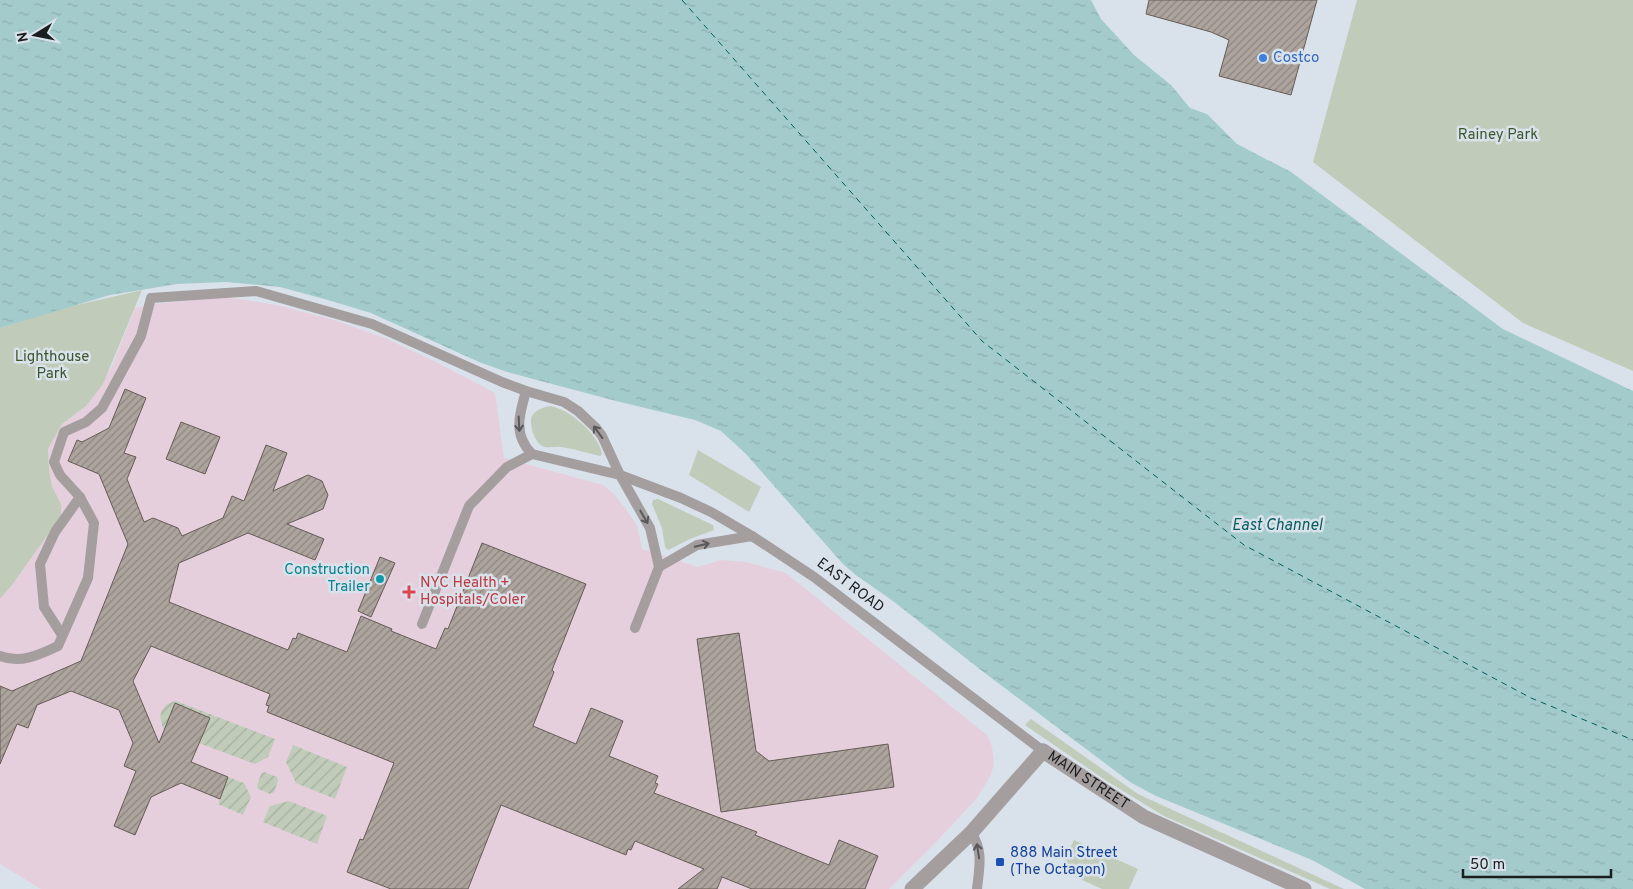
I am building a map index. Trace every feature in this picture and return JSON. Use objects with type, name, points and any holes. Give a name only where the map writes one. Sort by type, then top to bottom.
[{"type":"street","name":"MAIN STREET","points":[[912,889],[971,833],[1043,752],[1144,817],[1304,889]]},
{"type":"lane","points":[[0,656],[11,660],[35,657],[58,646],[88,578],[94,524],[80,497],[60,475],[54,462],[64,432],[86,422],[102,408],[141,336],[151,298],[256,291],[372,324],[502,382],[564,402],[578,411],[602,436],[620,475],[650,528],[659,567],[635,628]]},
{"type":"lane","points":[[422,624],[469,506],[507,467],[532,454],[521,438],[518,424],[526,391]]},
{"type":"lane","name":"EAST ROAD","points":[[532,454],[620,475],[712,512],[814,577],[1043,752]]},
{"type":"lane","points":[[62,635],[44,606],[40,564],[55,532],[80,497]]},
{"type":"lane","points":[[659,567],[697,545],[752,536]]},
{"type":"lane","points":[[971,833],[978,845],[980,856],[977,889]]},
{"type":"shaded area","name":"NYC Health + Hospitals/Coler","points":[[227,297],[277,305],[334,320],[385,338],[495,393],[504,458],[603,485],[616,496],[637,525],[642,549],[698,567],[721,560],[746,562],[786,573],[988,736],[992,747],[994,764],[991,775],[977,798],[889,889],[41,889],[0,864],[0,599],[12,585],[61,504],[52,486],[48,449],[62,424],[86,406],[112,366],[135,308],[155,304]]},
{"type":"green space","name":"Rainey Park","points":[[1357,0],[1633,0],[1633,371],[1523,323],[1313,162]]},
{"type":"green space","name":"Lighthouse Park","points":[[142,290],[103,384],[86,406],[62,424],[48,449],[52,486],[61,504],[61,516],[0,599],[0,328],[64,308]]},
{"type":"green space","points":[[550,406],[558,408],[574,417],[590,431],[602,454],[600,456],[566,448],[542,446],[535,438],[531,418],[537,411]]},
{"type":"green space","points":[[698,450],[761,487],[749,512],[689,475]]},
{"type":"green space","points":[[658,499],[713,525],[714,530],[668,550],[665,547],[662,528],[652,504],[653,500]]},
{"type":"green space","points":[[176,701],[275,739],[268,757],[255,764],[164,730],[161,711],[166,705]]},
{"type":"green space","points":[[1031,719],[1138,794],[1344,889],[1330,889],[1164,816],[1105,780],[1025,725]]},
{"type":"green space","points":[[293,745],[347,767],[335,799],[296,783],[286,762]]},
{"type":"green space","points":[[264,772],[277,777],[278,781],[274,792],[270,794],[258,789],[257,786],[261,774]]},
{"type":"green space","points":[[228,777],[244,783],[251,797],[243,815],[218,804]]},
{"type":"green space","points":[[289,801],[327,816],[317,844],[263,822],[270,806]]},
{"type":"green space","points":[[1074,840],[1138,869],[1129,889],[1102,889],[1060,870]]},
{"type":"water","name":"East Channel","points":[[0,0],[1091,0],[1101,19],[1134,55],[1171,85],[1190,108],[1207,114],[1237,144],[1291,172],[1503,329],[1633,391],[1633,889],[1365,889],[1312,860],[1156,796],[1130,782],[986,674],[893,601],[857,576],[843,564],[745,453],[721,431],[695,420],[507,372],[479,362],[371,313],[280,287],[226,282],[177,284],[110,295],[0,328]]},
{"type":"building","name":"Costco","points":[[1149,0],[1317,0],[1291,95],[1219,76],[1229,40],[1211,32],[1146,14]]},
{"type":"building","points":[[125,389],[146,398],[124,453],[136,457],[127,479],[144,522],[153,518],[178,528],[182,536],[223,518],[232,496],[244,501],[266,445],[287,453],[273,491],[308,475],[322,481],[328,495],[323,509],[287,524],[324,539],[315,560],[248,533],[179,563],[169,602],[288,650],[293,638],[296,639],[298,633],[347,652],[361,616],[392,629],[391,631],[436,649],[445,628],[448,629],[482,543],[586,584],[552,670],[554,672],[533,726],[576,744],[591,708],[623,721],[609,756],[658,776],[655,783],[658,784],[654,793],[757,832],[755,835],[829,865],[839,840],[878,856],[865,889],[752,889],[722,877],[717,889],[678,889],[704,869],[635,841],[631,850],[628,849],[626,855],[501,805],[468,889],[391,889],[347,872],[360,839],[363,840],[394,763],[267,712],[269,706],[266,705],[270,694],[151,646],[133,681],[159,743],[175,703],[210,718],[191,762],[228,777],[220,799],[181,783],[151,797],[135,835],[114,826],[136,771],[124,766],[133,743],[119,710],[71,691],[37,705],[28,728],[17,724],[0,764],[0,686],[12,691],[81,661],[128,544],[99,474],[68,461],[77,440],[82,442],[109,428]]},
{"type":"building","points":[[181,422],[220,437],[205,474],[166,459]]},
{"type":"building","name":"Construction Trailer","points":[[380,557],[395,563],[371,617],[358,611]]},
{"type":"building","points":[[739,633],[756,751],[769,761],[888,744],[894,787],[721,812],[697,639]]},
{"type":"ferry route","points":[[682,0],[982,341],[1244,545],[1531,698],[1633,740]]},
{"type":"place","name":"Costco","points":[[1263,58]]},
{"type":"place","name":"Construction Trailer","points":[[380,579]]},
{"type":"place","name":"NYC Health + Hospitals/Coler","points":[[409,592]]},
{"type":"place","name":"888 Main Street (The Octagon)","points":[[1000,862]]}]
